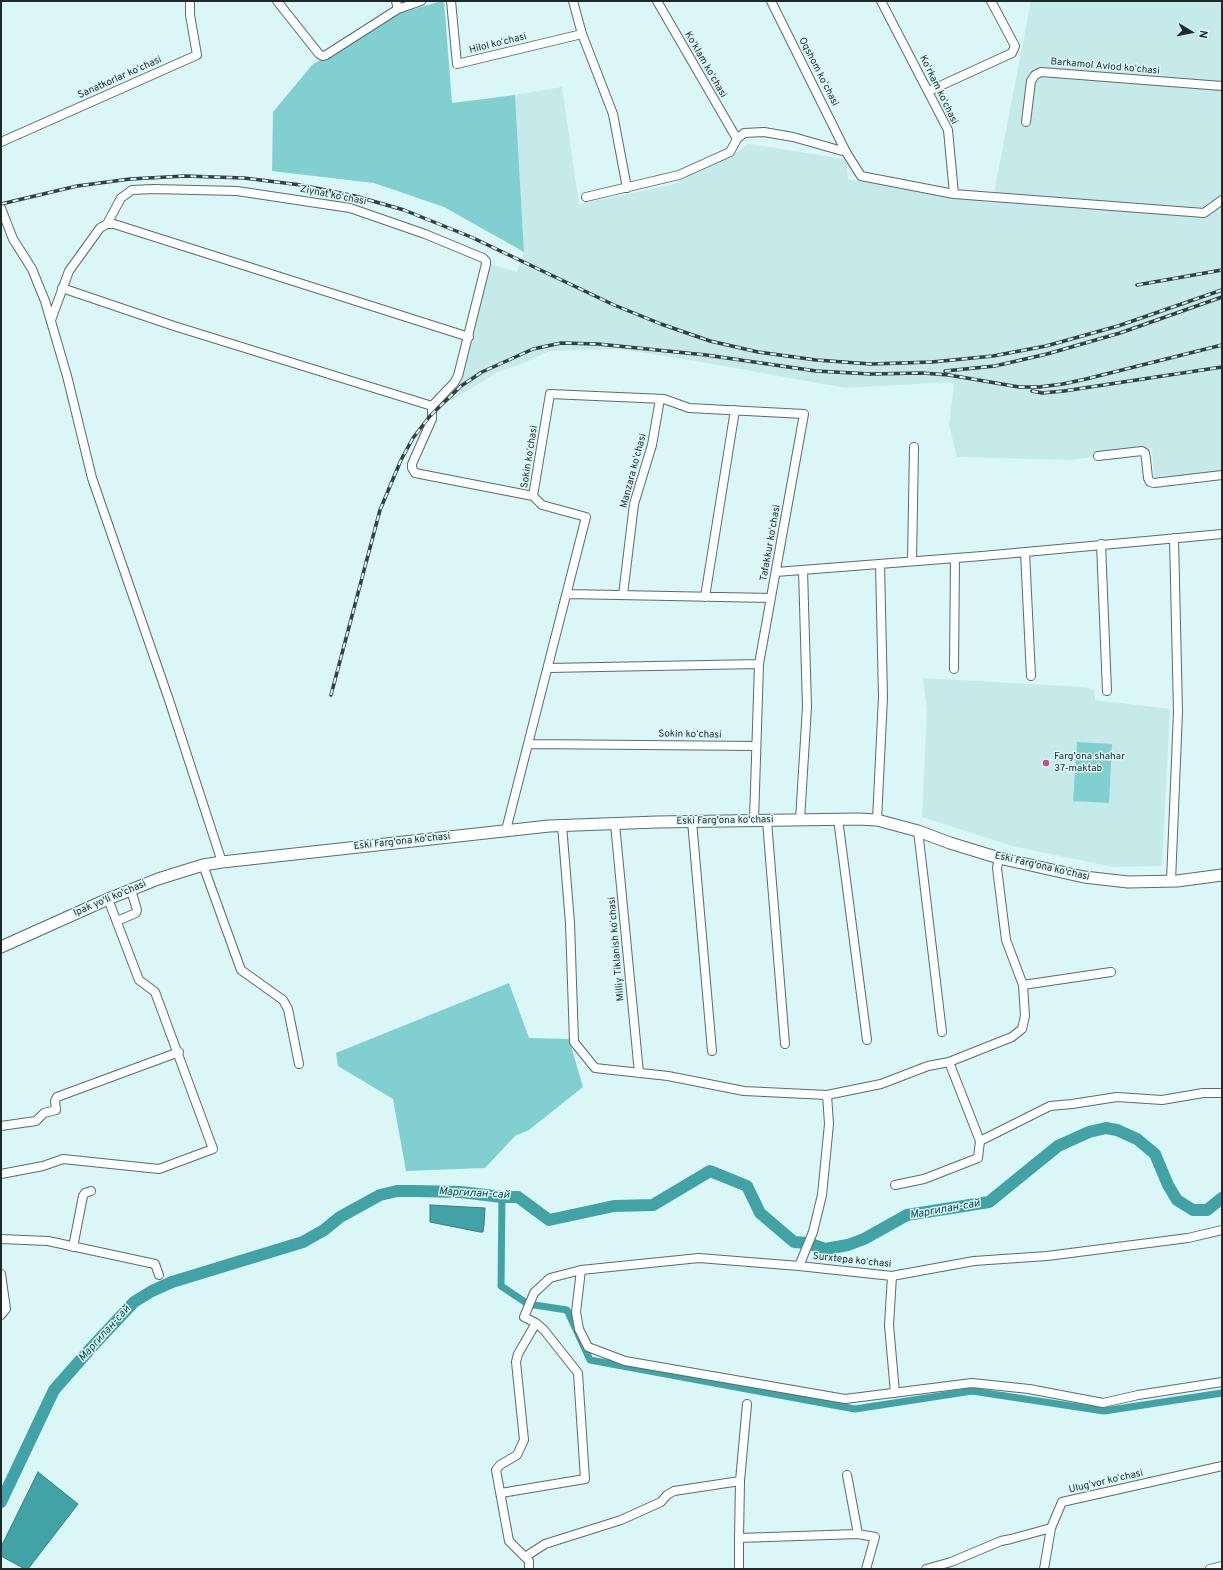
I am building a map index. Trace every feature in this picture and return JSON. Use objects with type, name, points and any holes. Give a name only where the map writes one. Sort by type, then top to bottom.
[{"type":"main road","name":"Eski Farg'ona ko'chasi","points":[[222,862],[506,830],[562,826],[692,821],[838,819],[877,820],[918,830],[950,843],[999,858],[1084,878],[1128,882],[1171,881],[1222,875]]},
{"type":"main road","name":"Ipak yo'li ko'chasi","points":[[1,947],[131,890],[180,872],[203,865],[222,862]]},
{"type":"street","name":"Sanatkorlar koʻchasi","points":[[1,142],[197,55],[190,14],[190,1]]},
{"type":"street","points":[[277,1],[319,54],[326,55],[397,5],[421,1]]},
{"type":"street","name":"Hilol koʻchasi","points":[[451,1],[458,64],[582,34]]},
{"type":"street","points":[[573,1],[582,34],[613,114],[627,188]]},
{"type":"street","name":"Koʻklam koʻchasi","points":[[657,1],[737,139]]},
{"type":"street","name":"Oqshom koʻchasi","points":[[771,1],[846,152],[862,176],[954,194],[1204,213],[1222,200]]},
{"type":"street","name":"Koʻrkam koʻchasi","points":[[881,1],[948,130],[954,194]]},
{"type":"street","points":[[929,91],[1012,53],[1015,46],[992,1]]},
{"type":"street","name":"Barkamol Аvlod koʻchasi","points":[[1026,122],[1031,81],[1035,74],[1041,72],[1222,86]]},
{"type":"street","points":[[586,197],[679,175],[730,152],[737,139],[744,133],[764,132],[793,137],[846,152]]},
{"type":"street","name":"Ziynat koʻchasi","points":[[51,320],[69,271],[100,228],[107,224],[124,194],[132,190],[237,191],[350,208],[374,215],[425,234],[485,259],[486,264],[469,337],[456,381],[432,406]]},
{"type":"street","points":[[1,208],[14,239],[32,269],[45,301],[67,376],[92,478],[169,700],[222,862]]},
{"type":"street","points":[[107,224],[114,224],[469,337]]},
{"type":"street","points":[[62,288],[174,326],[432,406],[432,419],[412,464],[412,468],[415,473],[534,496]]},
{"type":"street","name":"Sokin koʻchasi","points":[[506,830],[586,516],[542,505],[534,496],[550,394],[660,399]]},
{"type":"street","name":"Tafakkur koʻchasi","points":[[660,399],[689,408],[804,414],[759,664],[754,821]]},
{"type":"street","name":"Manzara koʻchasi","points":[[623,595],[634,504],[652,445],[660,399]]},
{"type":"street","points":[[705,597],[735,410]]},
{"type":"street","points":[[912,561],[914,446]]},
{"type":"street","points":[[1098,456],[1142,451],[1146,459],[1148,478],[1150,482],[1154,483],[1222,475]]},
{"type":"street","points":[[776,572],[955,558],[1222,534]]},
{"type":"street","points":[[1171,881],[1178,712],[1174,538]]},
{"type":"street","points":[[1101,544],[1107,691]]},
{"type":"street","points":[[1025,552],[1031,676]]},
{"type":"street","points":[[954,669],[955,558]]},
{"type":"street","points":[[877,820],[883,697],[880,564]]},
{"type":"street","points":[[800,820],[806,707],[803,570]]},
{"type":"street","points":[[566,594],[771,598]]},
{"type":"street","points":[[548,668],[759,664]]},
{"type":"street","name":"Sokin koʻchasi","points":[[528,744],[756,746]]},
{"type":"street","points":[[838,819],[867,1040]]},
{"type":"street","points":[[692,821],[712,1051]]},
{"type":"street","points":[[767,821],[785,1044]]},
{"type":"street","name":"Milliy Tiklanish koʻchasi","points":[[615,824],[639,1073]]},
{"type":"street","points":[[562,826],[570,923],[574,1042],[595,1068],[668,1076],[744,1092],[827,1095],[881,1084],[928,1066],[949,1062],[1012,1037],[1022,1029],[1025,1016],[1024,985],[1006,940],[997,868],[999,858]]},
{"type":"street","points":[[918,830],[942,1032]]},
{"type":"street","points":[[203,865],[241,970],[283,1000],[288,1009],[299,1064]]},
{"type":"street","points":[[117,921],[136,913],[137,910],[131,890]]},
{"type":"street","points":[[1,1174],[43,1166],[64,1159],[159,1169],[213,1149],[179,1052],[155,992],[139,980],[108,899]]},
{"type":"street","points":[[1024,985],[1111,972]]},
{"type":"street","points":[[1,1126],[36,1121],[44,1113],[56,1110],[54,1100],[57,1097],[179,1052]]},
{"type":"street","points":[[895,1185],[924,1179],[978,1158],[980,1141],[949,1062]]},
{"type":"street","points":[[980,1141],[1050,1106],[1117,1097],[1162,1100],[1203,1093],[1222,1093]]},
{"type":"street","points":[[799,1266],[819,1212],[826,1162],[829,1124],[827,1095]]},
{"type":"street","points":[[73,1247],[83,1196],[85,1193],[91,1192]]},
{"type":"street","name":"Surxtepa koʻchasi","points":[[536,1324],[524,1317],[532,1297],[550,1278],[581,1270],[699,1258],[799,1266],[892,1276],[974,1261],[1047,1256],[1188,1238],[1222,1230]]},
{"type":"street","points":[[1,1239],[48,1241],[155,1264],[159,1275]]},
{"type":"street","points":[[581,1270],[576,1312],[579,1329],[588,1347],[625,1361],[845,1399],[972,1383],[1029,1389],[1103,1403],[1138,1395],[1222,1382]]},
{"type":"street","points":[[1,1274],[6,1309],[1,1315]]},
{"type":"street","points":[[892,1276],[889,1325],[895,1393]]},
{"type":"street","points":[[501,1494],[585,1479],[578,1373],[553,1341],[536,1324],[518,1354],[516,1362],[524,1440],[517,1455],[500,1465],[496,1470],[509,1541],[529,1561],[529,1569]]},
{"type":"street","points":[[739,1569],[740,1481],[747,1404]]},
{"type":"street","name":"Ulugʻvor koʻchasi","points":[[1044,1569],[1051,1528],[1062,1502],[1222,1466]]},
{"type":"street","points":[[847,1475],[858,1534]]},
{"type":"street","points":[[525,1557],[545,1544],[621,1520],[661,1502],[667,1495],[674,1492],[740,1481]]},
{"type":"street","points":[[926,1569],[951,1562],[1001,1541],[1051,1528]]},
{"type":"street","points":[[739,1538],[858,1534],[875,1537],[866,1569]]},
{"type":"street","points":[[1210,1569],[1222,1566]]},
{"type":"shaded area","points":[[444,1],[452,103],[515,95],[524,252],[444,207],[374,183],[272,171],[273,112],[312,65],[400,13]]},
{"type":"shaded area","points":[[1031,1],[1222,1],[1222,471],[1154,478],[1152,448],[1072,460],[957,457],[949,425],[954,385],[950,382],[846,388],[690,360],[618,349],[549,351],[526,362],[498,372],[449,402],[484,262],[517,272],[524,252],[515,95],[562,87],[579,204],[671,185],[731,157],[748,144],[846,159],[848,179],[992,203]]},
{"type":"shaded area","name":"Farg'ona shahar 37-maktab","points":[[923,678],[1083,687],[1095,690],[1095,700],[1170,709],[1162,866],[1113,867],[1012,846],[922,817],[927,710]]},
{"type":"shaded area","points":[[1077,742],[1112,744],[1109,803],[1073,801]]},
{"type":"shaded area","points":[[509,983],[529,1038],[569,1039],[583,1087],[529,1130],[515,1136],[485,1168],[406,1171],[393,1099],[338,1066],[336,1053]]},
{"type":"shaded area","points":[[430,1205],[485,1208],[483,1232],[430,1222]]},
{"type":"shaded area","points":[[38,1472],[78,1504],[28,1569],[25,1569],[1,1556],[1,1547]]},
{"type":"waterway","name":"Маргилан-сай","points":[[1,1502],[54,1390],[134,1302],[152,1291],[172,1282],[303,1242],[324,1230],[340,1217],[380,1195],[397,1191],[414,1191],[461,1192],[502,1197],[518,1197],[549,1220],[614,1206],[653,1205],[710,1171],[747,1186],[760,1213],[794,1242],[808,1243],[825,1249],[848,1245],[864,1239],[907,1215],[989,1202],[1058,1146],[1089,1132],[1106,1128],[1117,1130],[1137,1139],[1155,1154],[1168,1185],[1177,1200],[1193,1210],[1207,1210],[1222,1198]]},
{"type":"waterway","points":[[502,1197],[501,1286],[528,1304],[567,1310],[590,1360],[855,1409],[972,1391],[1104,1411],[1222,1393]]},
{"type":"railway","points":[[1,204],[77,186],[130,179],[185,176],[244,178],[301,185],[355,196],[404,210],[471,237],[614,305],[661,324],[710,341],[758,352],[816,360],[871,364],[932,362],[993,356],[1046,346],[1118,326],[1222,290]]},
{"type":"railway","points":[[1137,285],[1222,270]]},
{"type":"railway","points":[[945,371],[995,366],[1047,354],[1120,333],[1222,297]]},
{"type":"railway","points":[[331,695],[380,510],[401,460],[413,438],[430,416],[461,386],[482,372],[533,349],[561,343],[598,344],[706,355],[816,371],[871,374],[922,373],[949,375],[1019,387],[1039,387],[1086,379],[1222,345]]},
{"type":"railway","points":[[1032,391],[1042,393],[1064,391],[1222,367]]},
{"type":"place","name":"Farg'ona shahar 37-maktab","points":[[1046,763]]}]
